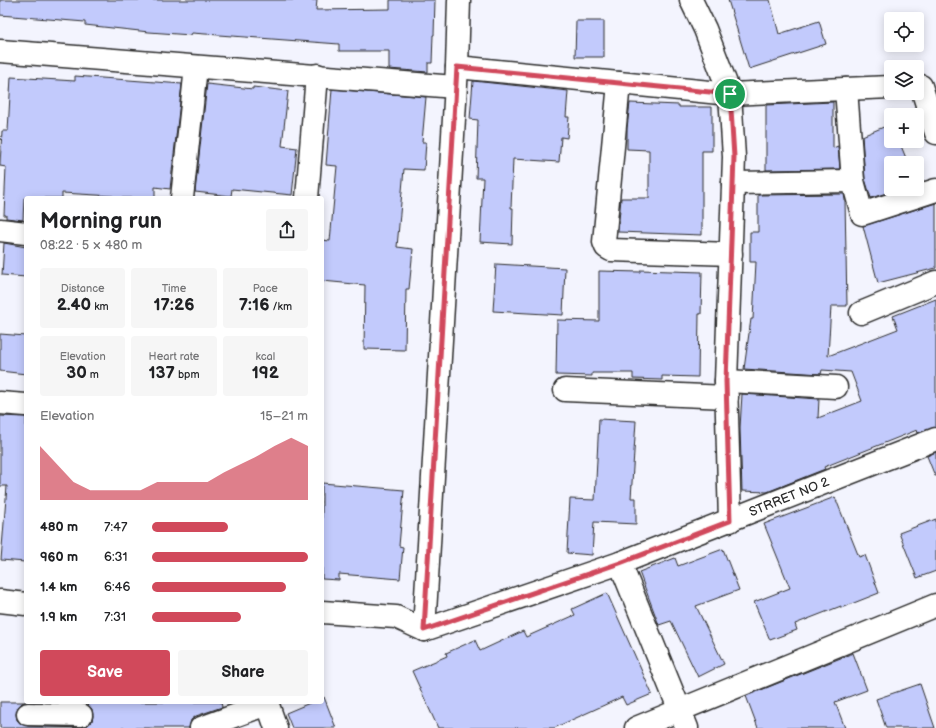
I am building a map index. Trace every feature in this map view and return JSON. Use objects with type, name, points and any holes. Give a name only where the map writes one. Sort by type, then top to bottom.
[{"type":"street","points":[[324,612],[396,617],[424,630],[456,77],[459,0]]},
{"type":"street","points":[[691,0],[705,29],[730,94],[734,157],[727,389],[730,521]]},
{"type":"street","points":[[0,51],[317,75],[456,77],[619,83],[730,94],[884,87]]},
{"type":"street","points":[[182,196],[196,67]]},
{"type":"street","points":[[307,196],[317,75]]},
{"type":"street","points":[[619,83],[604,242],[606,247],[611,250],[731,254]]},
{"type":"street","points":[[925,84],[936,133]]},
{"type":"street","points":[[846,90],[853,181],[862,214],[936,190]]},
{"type":"street","points":[[733,183],[853,181]]},
{"type":"street","points":[[0,230],[24,233]]},
{"type":"street","points":[[861,313],[936,282]]},
{"type":"street","points":[[565,390],[836,387]]},
{"type":"street","points":[[0,403],[24,405]]},
{"type":"street","name":"STRRET NO 2","points":[[424,630],[620,563],[936,439]]},
{"type":"street","points":[[620,563],[683,719]]},
{"type":"street","points":[[0,601],[24,604]]},
{"type":"street","points":[[636,728],[683,719],[936,605]]},
{"type":"street","points":[[201,728],[264,704]]},
{"type":"street","points":[[267,704],[276,728]]},
{"type":"street","points":[[27,715],[81,715]]},
{"type":"building","points":[[0,0],[317,0],[316,10],[390,9],[390,0],[435,0],[432,63],[428,63],[428,72],[389,69],[389,51],[339,51],[339,44],[192,33],[191,35],[149,32],[85,25],[85,22],[0,15]]},
{"type":"building","points":[[728,0],[770,0],[779,34],[819,21],[826,44],[749,69]]},
{"type":"building","points":[[576,21],[604,21],[604,57],[575,57]]},
{"type":"building","points":[[75,76],[182,84],[170,189],[155,187],[155,196],[113,196],[62,193],[62,196],[24,196],[23,220],[6,218],[6,215],[4,215],[6,167],[0,166],[0,163],[2,131],[8,131],[11,77],[75,81]]},
{"type":"building","points":[[473,81],[568,91],[566,117],[569,117],[567,138],[561,137],[559,162],[513,159],[511,208],[513,208],[512,244],[480,242],[483,178],[476,178],[478,120],[470,119]]},
{"type":"building","points":[[207,84],[288,91],[282,146],[297,148],[292,195],[232,189],[231,196],[195,192]]},
{"type":"building","points":[[332,89],[426,97],[422,142],[426,142],[424,170],[404,169],[397,247],[413,249],[409,289],[406,289],[405,350],[364,349],[365,285],[324,281],[324,240],[330,241],[337,166],[326,165]]},
{"type":"building","points":[[833,102],[833,148],[838,146],[840,169],[766,170],[766,105]]},
{"type":"building","points":[[630,103],[679,105],[679,107],[712,107],[712,151],[702,151],[702,235],[618,232],[621,198],[649,198],[649,150],[627,149],[627,128]]},
{"type":"building","points":[[884,127],[884,148],[902,148],[905,156],[884,156],[884,194],[871,198],[865,179],[862,136]]},
{"type":"building","points":[[844,194],[847,306],[831,306],[828,356],[898,329],[893,316],[936,299],[936,427],[918,433],[917,430],[824,467],[825,469],[767,492],[742,491],[740,428],[742,394],[819,399],[818,418],[862,401],[851,372],[822,370],[821,374],[744,369],[751,319],[753,319],[756,262],[750,262],[750,232],[758,232],[758,195]]},
{"type":"building","points":[[936,203],[936,268],[878,283],[863,226]]},
{"type":"building","points":[[4,243],[24,247],[24,277],[2,275]]},
{"type":"building","points":[[496,264],[565,268],[563,315],[493,311]]},
{"type":"building","points":[[640,270],[702,272],[701,314],[699,314],[698,377],[662,376],[662,380],[633,379],[633,373],[592,373],[592,376],[556,375],[557,320],[599,321],[599,271],[640,272]]},
{"type":"building","points":[[0,334],[24,336],[24,374],[0,371]]},
{"type":"building","points":[[0,416],[24,417],[24,562],[1,560],[7,486],[0,486]]},
{"type":"building","points":[[599,419],[636,421],[631,498],[636,498],[636,524],[594,522],[592,555],[567,553],[570,499],[595,500]]},
{"type":"building","points":[[936,452],[936,476],[935,476],[927,456]]},
{"type":"building","points":[[324,483],[404,490],[399,546],[403,547],[400,579],[339,574],[339,580],[324,579]]},
{"type":"building","points":[[835,497],[859,557],[865,555],[879,593],[795,624],[797,630],[770,640],[754,602],[790,588],[764,524]]},
{"type":"building","points":[[936,519],[936,571],[917,578],[899,533]]},
{"type":"building","points":[[723,549],[739,590],[696,606],[724,664],[698,677],[671,621],[659,625],[639,572],[675,558],[678,566]]},
{"type":"building","points":[[607,593],[652,694],[626,705],[622,697],[554,728],[438,728],[412,671],[447,656],[446,653],[475,640],[480,651],[523,631],[526,637],[575,615],[572,609]]},
{"type":"building","points":[[853,653],[867,690],[835,702],[845,728],[758,728],[746,696]]},
{"type":"building","points":[[920,684],[935,728],[886,728],[876,699]]},
{"type":"building","points":[[324,697],[336,728],[292,728],[286,713],[307,704],[324,704]]},
{"type":"building","points":[[0,702],[24,702],[18,707],[16,714],[17,720],[21,724],[28,726],[81,728],[0,728]]},
{"type":"building","points":[[87,704],[221,704],[222,707],[196,716],[191,720],[189,728],[81,728],[87,726],[92,721],[92,709]]},
{"type":"route","points":[[457,67],[730,94],[734,157],[726,381],[730,521],[620,563],[424,630],[457,67]]}]
